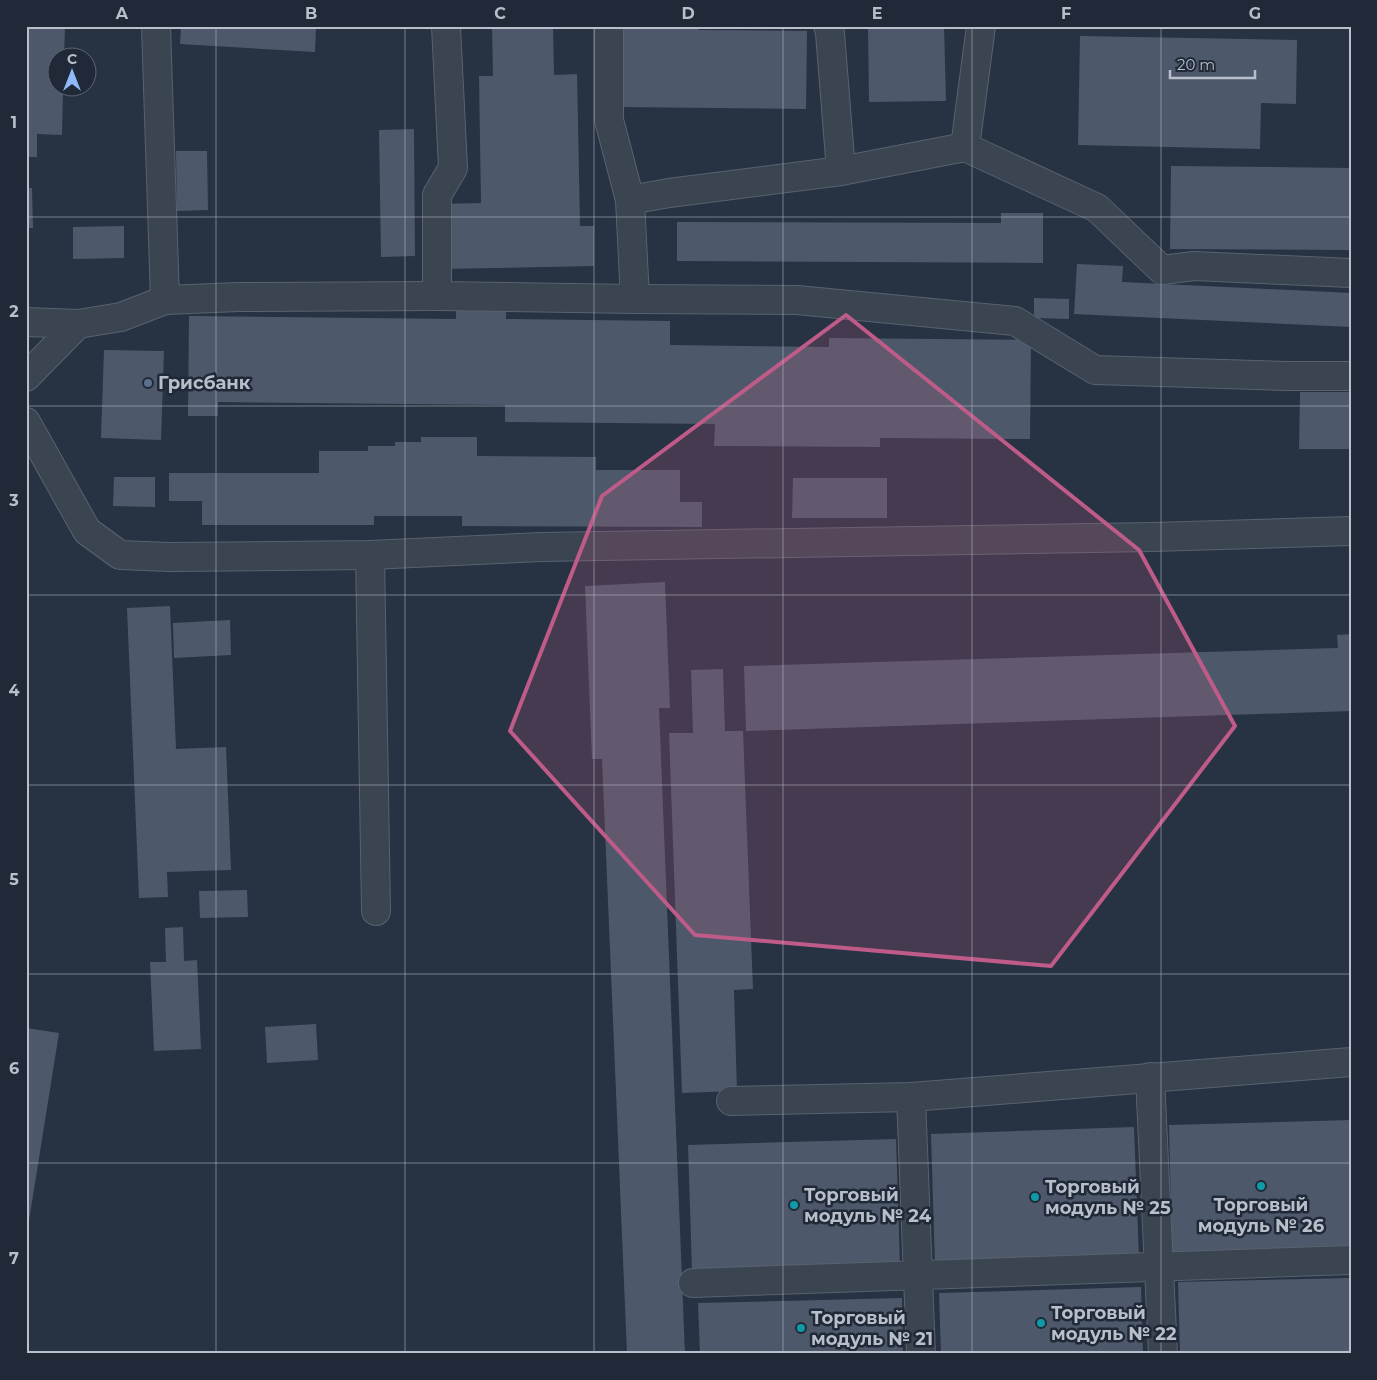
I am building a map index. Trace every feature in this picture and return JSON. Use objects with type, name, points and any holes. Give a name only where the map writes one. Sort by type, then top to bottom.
[{"type":"street","points":[[156,26],[164,300]]},
{"type":"street","points":[[437,296],[437,195],[454,168],[446,26]]},
{"type":"street","points":[[609,26],[609,120],[630,200],[635,299]]},
{"type":"street","points":[[828,26],[841,170]]},
{"type":"street","points":[[965,147],[981,26]]},
{"type":"street","points":[[630,200],[841,170],[965,147],[1097,208],[1162,270],[1194,266],[1351,273]]},
{"type":"street","points":[[26,322],[78,324],[121,317],[164,300],[240,297],[437,296],[797,300],[1015,321],[1095,370],[1351,376]]},
{"type":"street","points":[[26,377],[78,324]]},
{"type":"street","points":[[26,422],[86,531],[120,556],[370,554],[541,547],[1142,537],[1351,531]]},
{"type":"street","points":[[370,554],[376,911]]},
{"type":"street","points":[[731,1101],[911,1097],[1351,1062]]},
{"type":"street","points":[[1150,1077],[1163,1354]]},
{"type":"street","points":[[911,1097],[921,1354]]},
{"type":"street","points":[[693,1283],[1351,1260]]},
{"type":"highlighted area","points":[[846,315],[1139,550],[1235,726],[1051,966],[695,935],[510,731],[602,496]]},
{"type":"building","points":[[26,26],[65,26],[64,48],[48,48],[48,98],[63,98],[62,135],[37,134],[37,157],[26,157]]},
{"type":"building","points":[[181,26],[316,26],[315,52],[180,44]]},
{"type":"building","points":[[492,26],[553,26],[554,75],[577,74],[580,226],[594,226],[594,266],[441,269],[440,204],[481,203],[479,76],[493,76]]},
{"type":"building","points":[[619,26],[699,26],[699,30],[807,31],[806,109],[619,107]]},
{"type":"building","points":[[868,26],[944,26],[946,101],[869,102]]},
{"type":"building","points":[[1080,36],[1297,40],[1296,104],[1261,103],[1260,149],[1078,145]]},
{"type":"building","points":[[414,129],[415,256],[381,257],[379,130]]},
{"type":"building","points":[[176,151],[207,151],[208,210],[177,211]]},
{"type":"building","points":[[1171,166],[1351,168],[1351,250],[1170,249]]},
{"type":"building","points":[[26,188],[32,188],[33,228],[26,228]]},
{"type":"building","points":[[1001,213],[1043,213],[1043,263],[677,261],[677,222],[1001,223]]},
{"type":"building","points":[[124,226],[124,258],[73,259],[73,227]]},
{"type":"building","points":[[1077,264],[1123,266],[1122,282],[1351,293],[1351,327],[1074,314]]},
{"type":"building","points":[[1034,298],[1069,299],[1069,319],[1034,318]]},
{"type":"building","points":[[456,310],[506,311],[506,319],[670,321],[670,345],[829,347],[829,338],[1031,340],[1030,439],[880,438],[880,447],[714,446],[715,424],[505,422],[505,405],[218,402],[218,416],[188,416],[189,316],[456,319]]},
{"type":"building","points":[[104,350],[164,351],[161,440],[101,438]]},
{"type":"building","points":[[1300,392],[1351,392],[1351,449],[1299,449]]},
{"type":"building","points":[[421,437],[477,437],[477,456],[596,457],[596,470],[680,470],[680,502],[702,502],[702,527],[462,526],[462,516],[374,516],[374,525],[202,525],[202,501],[169,501],[169,473],[319,473],[319,451],[368,451],[368,446],[395,446],[395,442],[421,442]]},
{"type":"building","points":[[114,477],[155,477],[155,507],[113,506]]},
{"type":"building","points":[[793,478],[887,478],[887,518],[792,518]]},
{"type":"building","points":[[665,582],[670,708],[659,708],[685,1354],[627,1354],[602,759],[592,759],[585,586]]},
{"type":"building","points":[[170,606],[176,749],[226,747],[231,870],[167,872],[168,897],[139,898],[127,608]]},
{"type":"building","points":[[230,620],[231,655],[174,658],[173,623]]},
{"type":"building","points":[[1351,634],[1351,711],[746,731],[744,666],[1338,648],[1337,635]]},
{"type":"building","points":[[723,669],[725,731],[743,731],[753,989],[734,990],[737,1091],[682,1093],[669,733],[693,733],[691,670]]},
{"type":"building","points":[[247,890],[248,917],[200,918],[199,891]]},
{"type":"building","points":[[183,927],[184,961],[197,960],[201,1049],[154,1051],[150,962],[166,962],[165,928]]},
{"type":"building","points":[[316,1024],[318,1060],[267,1063],[265,1027]]},
{"type":"building","points":[[26,1028],[59,1033],[27,1233],[26,1233]]},
{"type":"building","name":"Торговый модуль № 26","points":[[1351,1120],[1351,1247],[1172,1252],[1169,1125]]},
{"type":"building","name":"Торговый модуль № 25","points":[[1134,1127],[1139,1259],[935,1266],[931,1134]]},
{"type":"building","name":"Торговый модуль № 24","points":[[896,1139],[900,1265],[692,1271],[688,1145]]},
{"type":"building","points":[[1351,1278],[1351,1354],[1180,1354],[1178,1282]]},
{"type":"building","name":"Торговый модуль № 22","points":[[1141,1287],[1143,1354],[941,1354],[939,1293]]},
{"type":"building","name":"Торговый модуль № 21","points":[[902,1298],[903,1354],[700,1354],[698,1303]]},
{"type":"place","name":"Грисбанк","points":[[148,383]]},
{"type":"place","name":"Торговый модуль № 26","points":[[1261,1186]]},
{"type":"place","name":"Торговый модуль № 25","points":[[1035,1197]]},
{"type":"place","name":"Торговый модуль № 24","points":[[794,1205]]},
{"type":"place","name":"Торговый модуль № 22","points":[[1041,1323]]},
{"type":"place","name":"Торговый модуль № 21","points":[[801,1328]]}]
